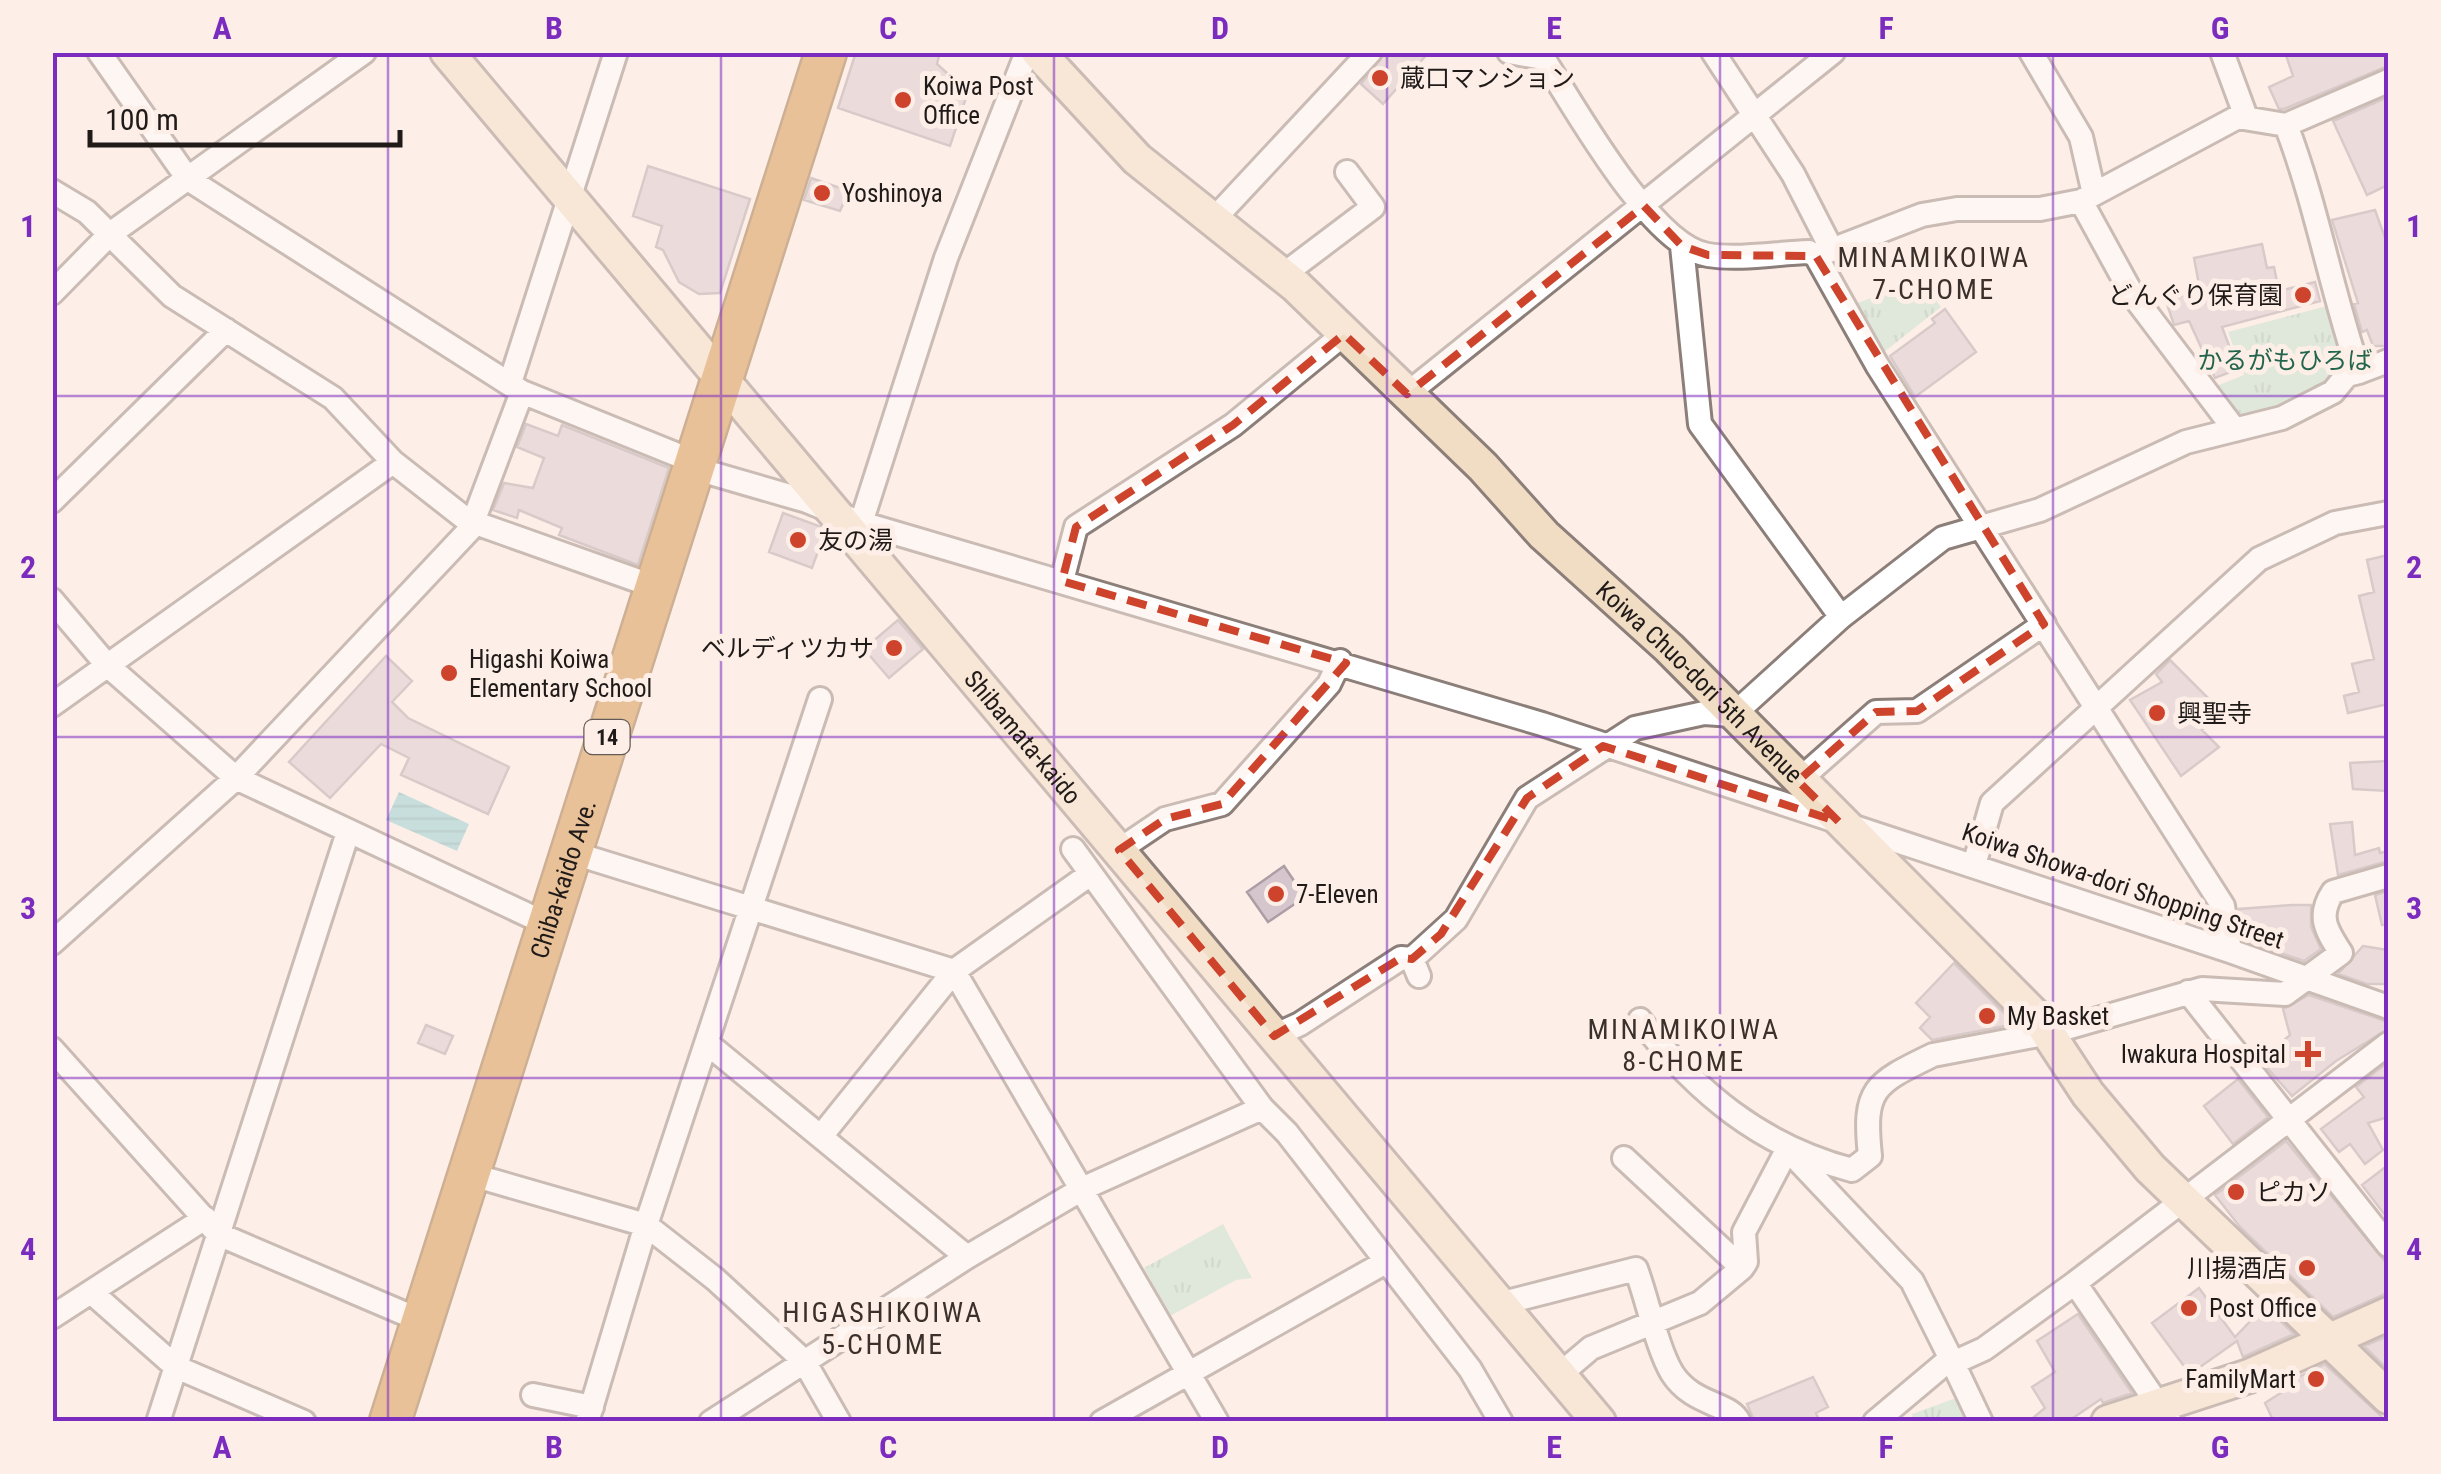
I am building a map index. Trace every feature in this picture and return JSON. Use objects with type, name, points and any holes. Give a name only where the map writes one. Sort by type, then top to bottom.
[{"type":"highway","name":"Chiba-kaido Ave.","points":[[390,1422],[826,52]]},
{"type":"street","points":[[100,52],[188,179]]},
{"type":"street","points":[[52,293],[110,234],[364,52]]},
{"type":"street","name":"Shibamata-kaido","points":[[447,52],[722,381],[848,518],[1119,850],[1600,1422]]},
{"type":"street","points":[[52,943],[236,778],[474,523],[568,197],[616,52]]},
{"type":"street","points":[[848,518],[1028,52]]},
{"type":"street","name":"Koiwa Chuo-dori 5th Avenue","points":[[1038,52],[1137,159],[1283,275],[1483,466],[1544,536],[1668,648],[2050,1033],[2088,1094],[2186,1201],[2388,1396]]},
{"type":"street","points":[[1215,218],[1370,52]]},
{"type":"street","points":[[1509,52],[1546,55],[1644,206],[1682,246],[1708,255],[1824,253],[1922,215],[1957,210],[2040,209],[2088,198],[2238,118],[2286,125],[2388,82]]},
{"type":"street","points":[[1713,52],[1756,116],[1861,338],[2223,906],[2230,951]]},
{"type":"street","points":[[1407,394],[1834,52]]},
{"type":"street","points":[[2032,52],[2081,137],[2088,198],[2132,294],[2234,430]]},
{"type":"street","points":[[2222,52],[2246,117]]},
{"type":"street","points":[[2286,125],[2310,187],[2334,302],[2360,372]]},
{"type":"street","points":[[1283,275],[1373,206],[1346,172]]},
{"type":"street","name":"Koiwa Showa-dori Shopping Street","points":[[188,179],[516,388],[694,465],[848,518],[1340,661],[1974,865],[2388,1007]]},
{"type":"street","points":[[52,191],[110,234],[172,296],[333,398],[393,462],[474,523],[656,587]]},
{"type":"street","points":[[1682,246],[1700,424],[1841,617]]},
{"type":"street","points":[[52,501],[226,330]]},
{"type":"street","points":[[1062,581],[1076,527],[1233,425],[1344,334]]},
{"type":"street","points":[[1274,1036],[1300,1024],[1401,958],[1416,968],[1456,918],[1528,798],[1603,746],[1658,720],[1704,712],[1734,715],[1841,617],[1944,538],[2040,510],[2186,442],[2282,418],[2333,392],[2347,376],[2388,362]]},
{"type":"street","points":[[52,706],[106,665],[207,599],[393,462]]},
{"type":"street","points":[[1974,865],[1992,803],[2260,559],[2335,523],[2388,514]]},
{"type":"street","points":[[52,600],[106,665],[236,778],[548,924]]},
{"type":"street","points":[[1798,782],[1876,712],[1917,711],[2044,624]]},
{"type":"street","points":[[1119,850],[1165,819],[1222,804],[1328,684],[1340,661]]},
{"type":"street","points":[[533,1395],[589,1414],[646,1224],[820,699]]},
{"type":"street","points":[[158,1422],[176,1367],[211,1226],[348,832]]},
{"type":"street","points":[[1073,848],[1262,1108],[1287,1133],[1384,1263],[1470,1369],[1492,1418]]},
{"type":"street","points":[[570,852],[954,971],[1217,1422]]},
{"type":"street","points":[[822,1136],[954,971],[1089,874]]},
{"type":"street","points":[[1787,1150],[1852,1170],[1860,1168],[1870,1156],[1866,1113],[1870,1097],[1882,1083],[1933,1056],[2050,1033],[2188,992],[2285,994],[2340,953],[2325,928],[2324,907],[2334,892],[2388,876]]},
{"type":"street","points":[[2188,992],[2388,1245]]},
{"type":"street","points":[[1640,1020],[1670,1059],[1726,1111],[1787,1150],[1912,1282],[1980,1422]]},
{"type":"street","points":[[708,1044],[966,1257]]},
{"type":"street","points":[[1875,1422],[1944,1364],[1984,1348],[2075,1284],[2388,1044]]},
{"type":"street","points":[[52,1050],[211,1226],[422,1321]]},
{"type":"street","points":[[711,1422],[966,1257],[1084,1188],[1262,1108]]},
{"type":"street","points":[[1560,1375],[1591,1348],[1700,1302],[1742,1268],[1746,1262],[1744,1232],[1787,1150]]},
{"type":"street","points":[[1624,1158],[1742,1268]]},
{"type":"street","points":[[469,1174],[646,1224],[715,1279],[804,1361],[839,1422]]},
{"type":"street","points":[[52,1317],[211,1226]]},
{"type":"street","points":[[1102,1422],[1384,1263]]},
{"type":"street","points":[[1499,1304],[1636,1269],[1671,1372],[1694,1397],[1729,1409],[1739,1422]]},
{"type":"street","points":[[2075,1284],[2164,1413]]},
{"type":"street","points":[[92,1292],[176,1367],[304,1422]]},
{"type":"street","points":[[2108,1422],[2164,1413],[2388,1314]]},
{"type":"highlighted area","points":[[1644,206],[1682,246],[1708,255],[1816,256],[2044,624],[1917,711],[1876,712],[1798,781],[1839,822],[1603,746],[1527,798],[1441,934],[1412,959],[1401,958],[1274,1036],[1119,850],[1165,819],[1222,804],[1346,663],[1062,581],[1076,527],[1233,425],[1344,334],[1407,394]]},
{"type":"green space","points":[[1921,279],[1941,307],[1884,352],[1855,304]]},
{"type":"green space","name":"かるがもひろば","points":[[2327,306],[2344,362],[2336,375],[2312,394],[2235,418],[2214,387],[2244,375],[2228,332]]},
{"type":"green space","points":[[1223,1224],[1252,1278],[1236,1280],[1170,1316],[1144,1268]]},
{"type":"green space","points":[[1956,1398],[1967,1421],[1913,1421],[1912,1414]]},
{"type":"water","points":[[399,792],[469,824],[457,851],[386,820]]},
{"type":"building","name":"Koiwa Post Office","points":[[856,52],[940,52],[937,64],[968,92],[950,146],[838,108]]},
{"type":"building","points":[[1385,52],[1429,52],[1383,104],[1361,84]]},
{"type":"building","points":[[2285,52],[2388,52],[2388,66],[2279,109],[2269,87],[2293,76]]},
{"type":"building","points":[[2388,97],[2388,185],[2367,195],[2333,121]]},
{"type":"building","points":[[648,166],[750,199],[720,293],[699,294],[679,282],[663,250],[656,247],[662,226],[633,216]]},
{"type":"building","points":[[811,178],[849,191],[840,211],[804,200]]},
{"type":"building","points":[[2375,210],[2388,246],[2388,346],[2373,346],[2367,330],[2362,332],[2354,304],[2358,303],[2332,220]]},
{"type":"building","points":[[2262,244],[2267,268],[2274,267],[2279,291],[2315,282],[2320,301],[2222,327],[2238,369],[2215,378],[2189,321],[2174,325],[2166,301],[2200,290],[2194,258]]},
{"type":"building","points":[[1945,309],[1976,352],[1915,397],[1890,356],[1935,323],[1932,319]]},
{"type":"building","points":[[526,424],[558,436],[562,425],[669,468],[638,565],[559,535],[562,528],[519,510],[517,518],[493,510],[504,483],[533,488],[544,458],[517,447]]},
{"type":"building","name":"友の湯","points":[[783,513],[825,532],[812,568],[769,552]]},
{"type":"building","points":[[2388,555],[2388,704],[2348,713],[2344,696],[2359,692],[2352,664],[2374,659],[2359,596],[2374,592],[2367,560]]},
{"type":"building","name":"ベルディツカサ","points":[[898,620],[923,649],[889,678],[864,649]]},
{"type":"building","points":[[386,656],[412,681],[392,702],[408,718],[509,767],[488,814],[401,775],[409,758],[381,744],[330,798],[289,762]]},
{"type":"building","points":[[2170,660],[2222,712],[2202,730],[2219,747],[2181,776],[2130,700],[2162,682],[2156,674]]},
{"type":"building","points":[[2388,761],[2388,791],[2353,789],[2350,763]]},
{"type":"building","points":[[2352,822],[2355,855],[2379,848],[2380,853],[2388,851],[2388,861],[2338,875],[2330,824]]},
{"type":"building","name":"7-Eleven","points":[[1284,866],[1305,897],[1268,922],[1247,892]]},
{"type":"building","points":[[2388,891],[2388,924],[2382,925],[2375,895]]},
{"type":"building","points":[[2311,905],[2311,927],[2321,949],[2304,961],[2243,940],[2239,909]]},
{"type":"building","points":[[2363,946],[2388,950],[2388,984],[2367,984],[2338,974]]},
{"type":"building","points":[[1954,963],[2015,1024],[1932,1040],[1920,1028],[1930,1017],[1916,1003]]},
{"type":"building","points":[[2309,995],[2388,1022],[2388,1029],[2336,1061],[2292,1096],[2261,1061],[2290,1035],[2283,1009]]},
{"type":"building","points":[[426,1025],[453,1036],[445,1054],[418,1043]]},
{"type":"building","points":[[2388,1062],[2388,1117],[2368,1123],[2383,1150],[2365,1164],[2350,1144],[2339,1152],[2321,1129],[2364,1097],[2356,1087]]},
{"type":"building","points":[[2238,1079],[2268,1117],[2233,1144],[2204,1106]]},
{"type":"building","points":[[2286,1141],[2388,1265],[2388,1291],[2333,1317],[2240,1227],[2215,1195]]},
{"type":"building","points":[[2388,1165],[2388,1219],[2362,1185]]},
{"type":"building","points":[[2199,1288],[2235,1337],[2260,1311],[2269,1321],[2275,1316],[2294,1334],[2243,1357],[2237,1341],[2190,1374],[2152,1323]]},
{"type":"building","points":[[2078,1314],[2132,1393],[2103,1403],[2101,1399],[2067,1422],[2028,1422],[2045,1408],[2032,1387],[2055,1372],[2037,1341]]},
{"type":"building","points":[[2388,1336],[2388,1370],[2364,1346]]},
{"type":"building","points":[[2325,1364],[2386,1422],[2274,1422],[2265,1403],[2287,1389],[2284,1384]]},
{"type":"building","points":[[1813,1377],[1828,1407],[1816,1413],[1820,1422],[1755,1422],[1747,1404]]},
{"type":"place","name":"蔵口マンション","points":[[1380,78]]},
{"type":"place","name":"Koiwa Post Office","points":[[903,100]]},
{"type":"place","name":"Yoshinoya","points":[[822,193]]},
{"type":"place","name":"どんぐり保育園","points":[[2303,295]]},
{"type":"place","name":"友の湯","points":[[798,540]]},
{"type":"place","name":"ベルディツカサ","points":[[894,648]]},
{"type":"place","name":"Higashi Koiwa Elementary School","points":[[449,673]]},
{"type":"place","name":"興聖寺","points":[[2157,713]]},
{"type":"place","name":"7-Eleven","points":[[1276,894]]},
{"type":"place","name":"My Basket","points":[[1987,1016]]},
{"type":"place","name":"Iwakura Hospital","points":[[2308,1054]]},
{"type":"place","name":"ピカソ","points":[[2236,1192]]},
{"type":"place","name":"川揚酒店","points":[[2307,1268]]},
{"type":"place","name":"Post Office","points":[[2189,1308]]},
{"type":"place","name":"FamilyMart","points":[[2316,1379]]},
{"type":"district","name":"MINAMIKOIWA 7-CHOME","points":[[1934,273]]},
{"type":"district","name":"MINAMIKOIWA 8-CHOME","points":[[1684,1045]]},
{"type":"district","name":"HIGASHIKOIWA 5-CHOME","points":[[883,1328]]}]
